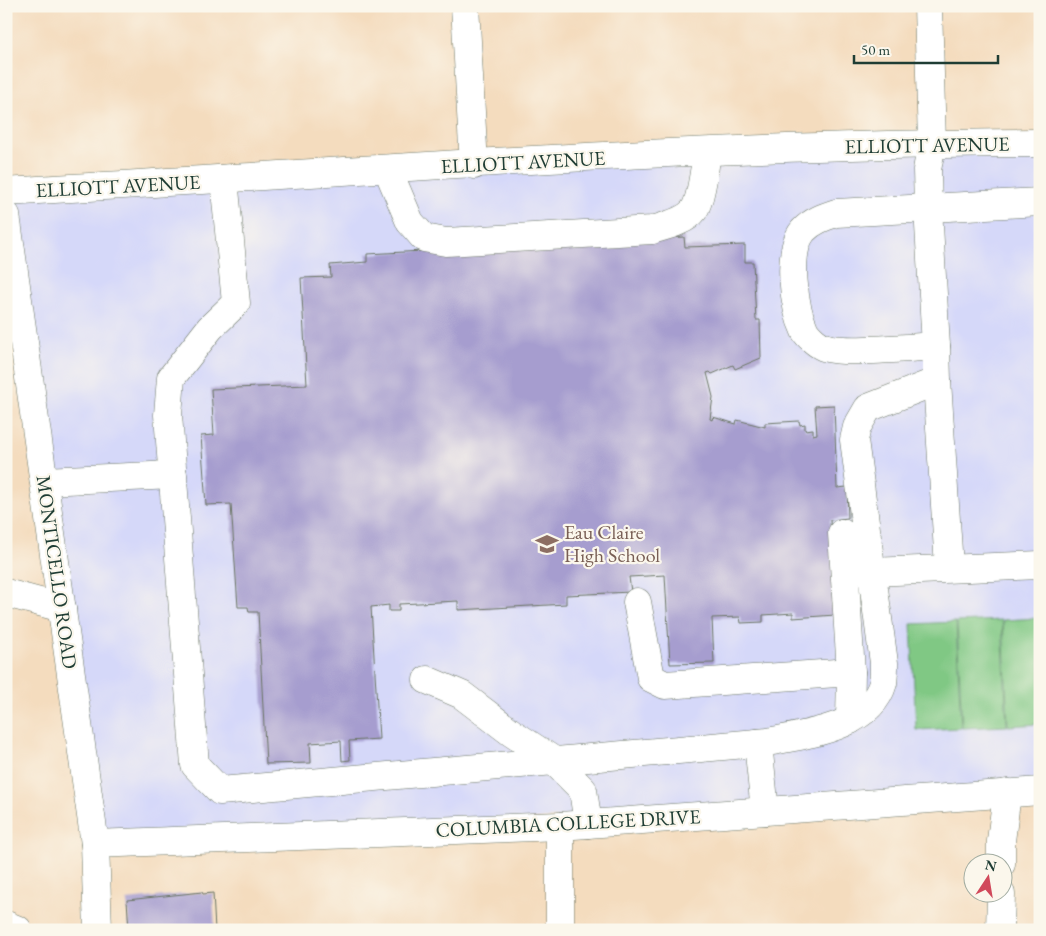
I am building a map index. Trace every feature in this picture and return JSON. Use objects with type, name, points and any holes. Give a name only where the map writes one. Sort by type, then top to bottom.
[{"type":"street","points":[[465,6],[474,165]]},
{"type":"street","points":[[928,6],[932,143],[928,170],[928,208],[949,567]]},
{"type":"street","name":"ELLIOTT AVENUE","points":[[6,192],[707,152],[932,143],[1040,143]]},
{"type":"street","points":[[388,170],[410,222],[424,238],[456,242],[652,230],[676,223],[694,210],[702,184],[707,152]]},
{"type":"street","points":[[224,179],[236,303],[210,328],[171,378],[168,415],[195,765],[220,791],[758,743],[830,729],[850,720],[872,703],[883,683],[884,663],[854,440],[857,427],[868,408],[937,381]]},
{"type":"street","points":[[936,346],[841,350],[822,347],[806,332],[795,292],[794,251],[803,232],[817,220],[836,213],[1040,202]]},
{"type":"street","name":"MONTICELLO ROAD","points":[[6,215],[96,844],[98,930]]},
{"type":"street","points":[[44,481],[173,475]]},
{"type":"street","points":[[842,533],[851,672],[850,720]]},
{"type":"street","points":[[871,572],[949,567],[1040,565]]},
{"type":"street","points":[[6,593],[62,608]]},
{"type":"street","points":[[637,602],[651,678],[665,686],[851,672]]},
{"type":"street","points":[[427,680],[462,695],[512,734],[553,760],[583,790],[588,824]]},
{"type":"street","points":[[758,743],[765,811]]},
{"type":"street","name":"COLUMBIA COLLEGE DRIVE","points":[[96,844],[560,826],[1040,791]]},
{"type":"street","points":[[1001,854],[1007,793]]},
{"type":"street","points":[[560,826],[560,930]]},
{"type":"street","points":[[1000,930],[1001,904]]},
{"type":"street","points":[[6,925],[18,930]]},
{"type":"shaded area","name":"Eau Claire High School","points":[[1040,143],[1040,791],[95,844],[6,192]]},
{"type":"green space","points":[[1040,618],[1040,724],[1008,726],[1003,620]]},
{"type":"green space","points":[[1002,620],[1007,726],[962,728],[957,622]]},
{"type":"green space","points":[[956,622],[961,728],[916,730],[911,624]]},
{"type":"building","points":[[684,237],[685,247],[745,245],[745,262],[753,262],[756,320],[760,320],[761,358],[735,369],[733,365],[712,374],[710,372],[707,373],[713,397],[710,419],[712,420],[713,417],[736,424],[737,420],[765,427],[765,423],[799,421],[800,425],[805,424],[805,430],[813,429],[813,435],[817,434],[815,406],[834,405],[837,488],[847,487],[848,518],[830,520],[835,615],[793,618],[793,613],[763,615],[763,622],[741,623],[740,617],[712,618],[714,663],[670,664],[665,575],[629,577],[631,592],[566,595],[566,604],[458,610],[458,601],[399,604],[399,611],[389,611],[389,605],[371,607],[379,739],[349,741],[350,760],[342,761],[341,741],[310,743],[311,763],[266,764],[258,612],[249,612],[248,607],[238,607],[231,504],[206,505],[201,436],[214,435],[211,389],[307,385],[301,278],[331,277],[330,265],[367,262],[367,254]]},
{"type":"building","points":[[202,892],[203,894],[213,893],[215,930],[129,930],[127,900]]},
{"type":"place","name":"Eau Claire High School","points":[[547,544]]}]
